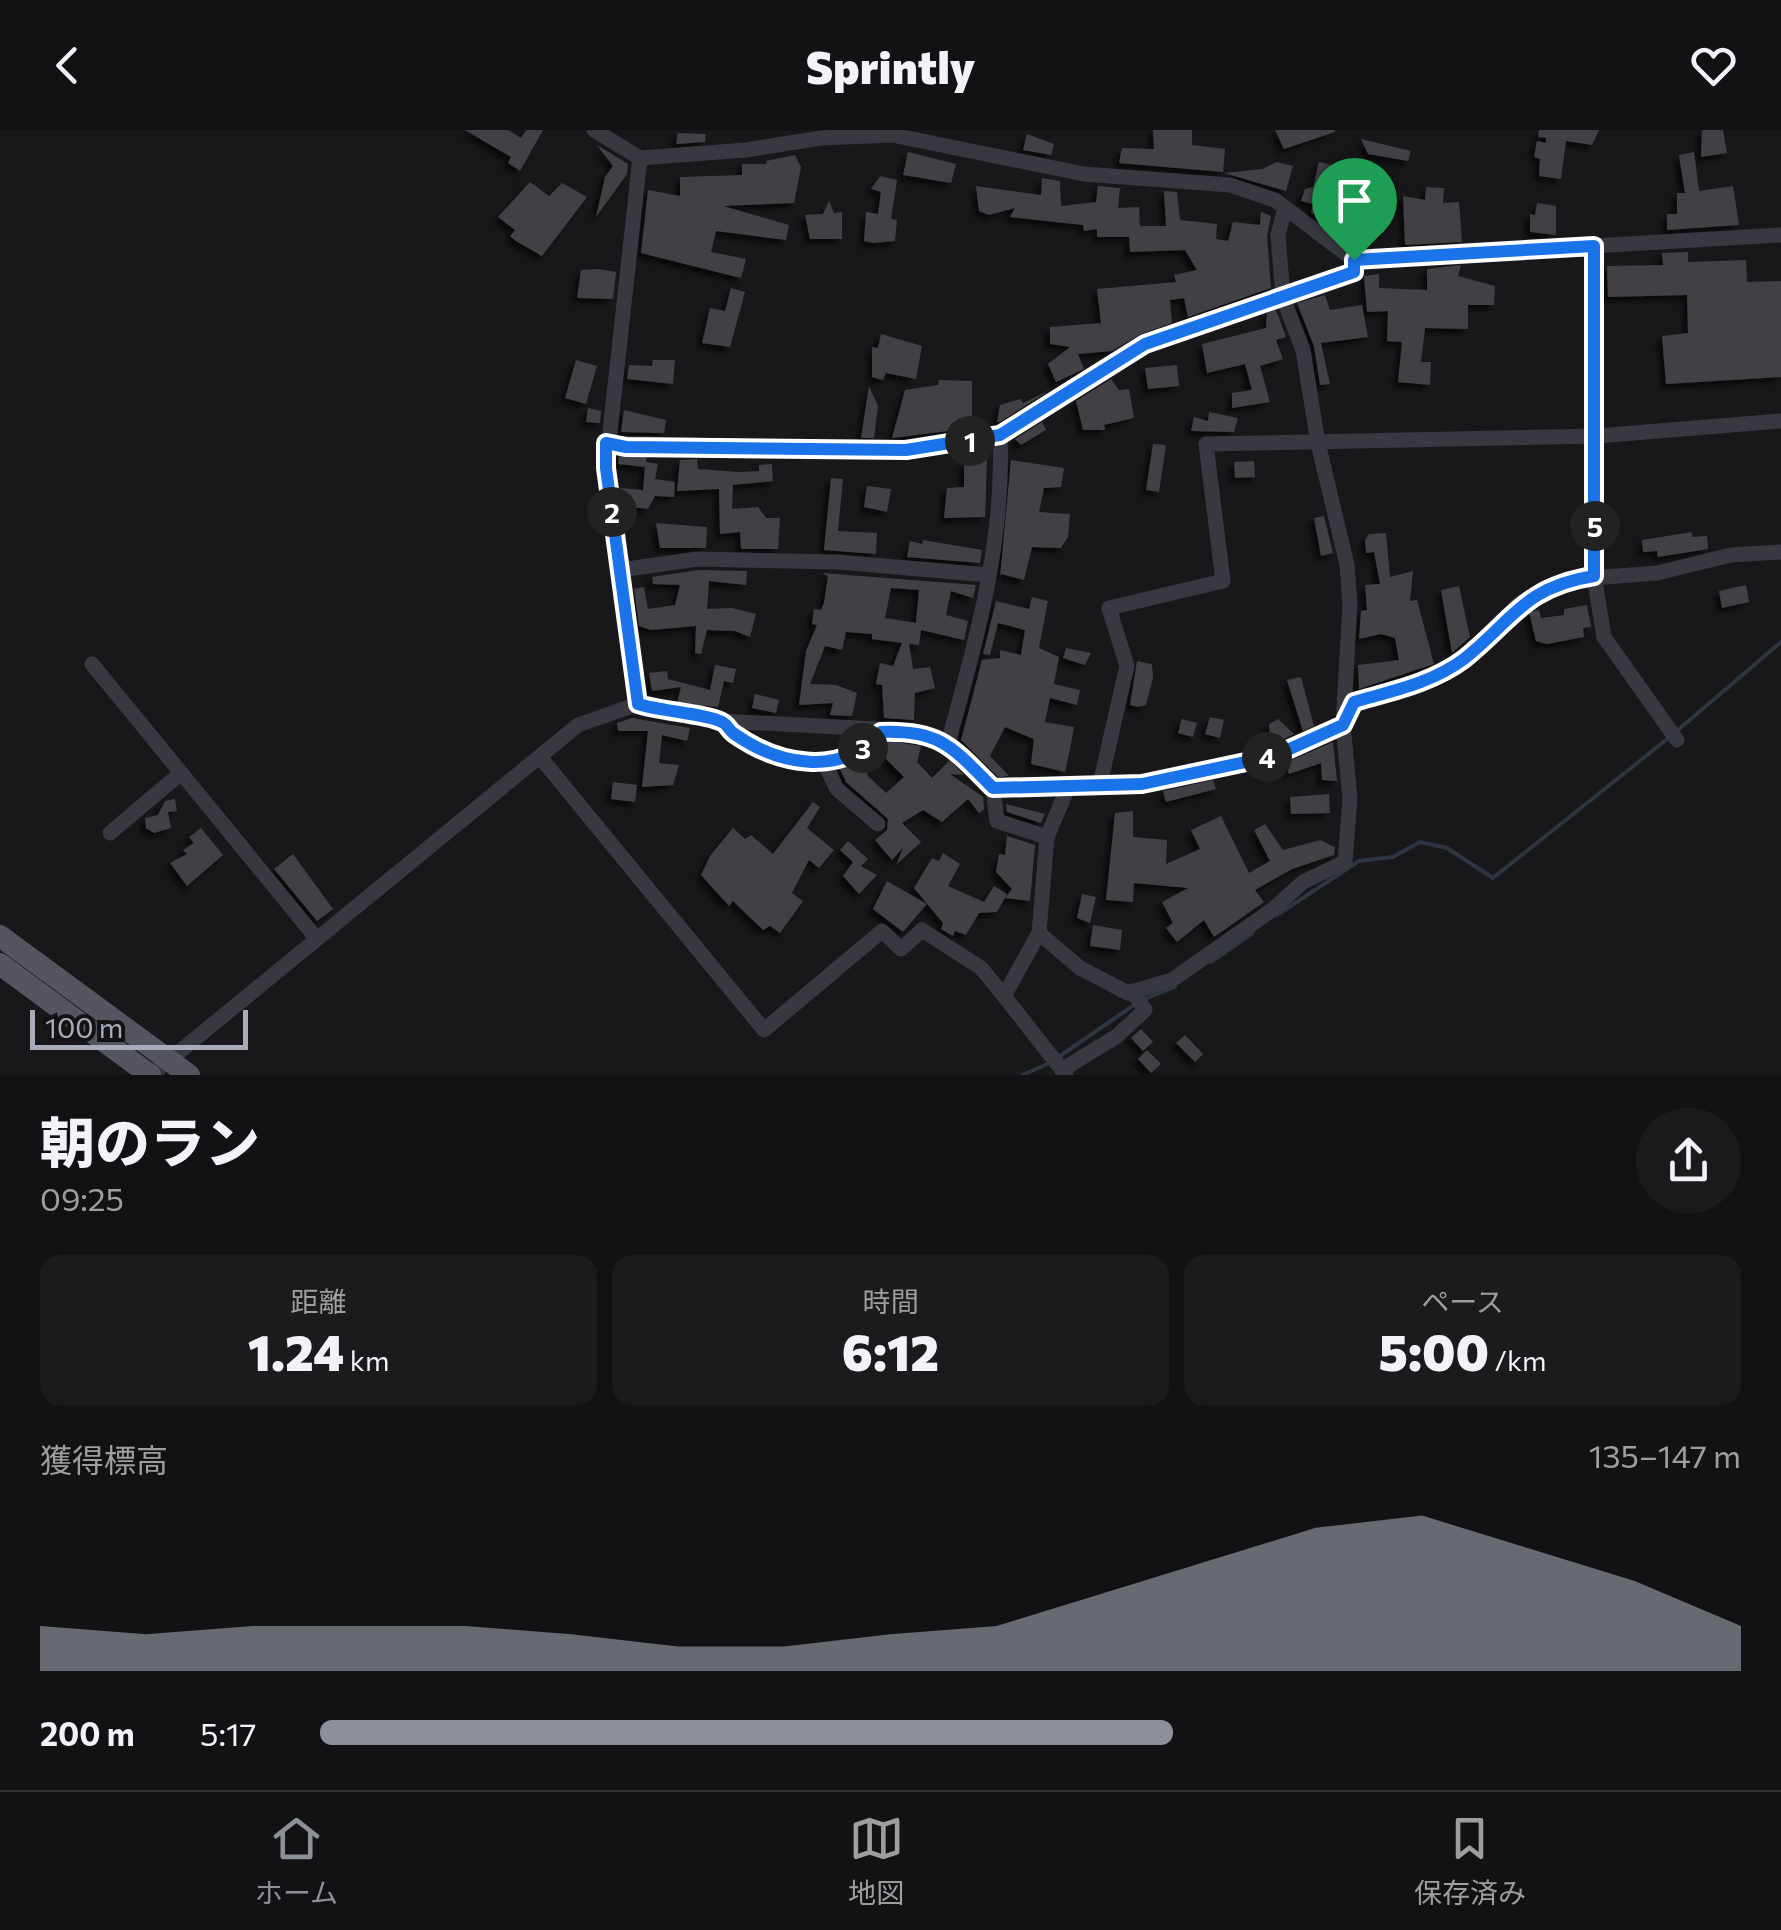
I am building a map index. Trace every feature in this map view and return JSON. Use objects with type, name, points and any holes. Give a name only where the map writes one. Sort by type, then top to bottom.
[{"type":"main road","points":[[0,936],[156,1070]]},
{"type":"main road","points":[[0,964],[156,1070],[189,1075]]},
{"type":"street","points":[[594,130],[640,158],[746,150],[822,138],[936,138],[1084,174],[1230,185],[1286,208],[1354,260],[1781,235]]},
{"type":"street","points":[[638,704],[606,443],[640,158]]},
{"type":"street","points":[[1132,992],[1172,980],[1272,910],[1303,882],[1345,862],[1350,798],[1343,725],[1350,604],[1347,565],[1318,443],[1303,350],[1282,298],[1278,235],[1286,208]]},
{"type":"street","points":[[1594,246],[1594,576],[1604,636],[1672,733]]},
{"type":"street","points":[[606,443],[626,447],[906,450],[1000,435],[1145,344],[1354,272],[1354,260]]},
{"type":"street","points":[[1100,784],[1127,666],[1110,608],[1223,581],[1206,444],[1597,436],[1781,421]]},
{"type":"street","points":[[948,743],[989,576],[1002,486],[1000,435]]},
{"type":"street","points":[[993,788],[1142,784],[1274,756],[1343,725],[1354,702],[1427,681],[1464,658],[1518,604],[1594,576],[1657,573],[1731,555],[1781,552]]},
{"type":"street","points":[[620,570],[697,559],[838,562],[989,576]]},
{"type":"street","points":[[92,664],[317,939]]},
{"type":"street","points":[[156,1070],[578,725],[638,704],[721,721],[914,731],[948,743],[993,788],[997,821],[1047,837]]},
{"type":"street","points":[[721,721],[732,732],[783,759],[824,764],[869,746],[881,732]]},
{"type":"street","points":[[540,757],[764,1030],[882,931],[901,949],[922,930],[981,968],[1063,1071],[1116,1036],[1145,1009],[1132,992],[1100,980],[1039,933]]},
{"type":"street","points":[[824,764],[837,789],[878,824]]},
{"type":"street","points":[[110,833],[181,773]]},
{"type":"street","points":[[1004,996],[1039,933],[1047,837],[1069,785]]},
{"type":"building","points":[[465,130],[508,130],[521,138],[526,130],[543,130],[520,171],[508,163],[511,157]]},
{"type":"building","points":[[1153,130],[1192,130],[1192,145],[1225,149],[1223,172],[1119,163],[1122,148],[1154,149]]},
{"type":"building","points":[[1275,130],[1335,130],[1335,132],[1284,149]]},
{"type":"building","points":[[1539,130],[1599,130],[1592,145],[1566,141],[1561,179],[1539,176],[1540,159],[1534,157],[1537,141],[1546,143],[1546,138],[1538,137]]},
{"type":"building","points":[[1702,130],[1723,130],[1727,153],[1701,157]]},
{"type":"building","points":[[678,133],[706,134],[705,142],[676,144]]},
{"type":"building","points":[[1027,134],[1054,144],[1051,155],[1023,150]]},
{"type":"building","points":[[1361,139],[1411,151],[1408,161],[1368,154]]},
{"type":"building","points":[[597,145],[628,164],[627,174],[596,217],[605,177],[613,166]]},
{"type":"building","points":[[908,152],[956,164],[951,183],[903,175]]},
{"type":"building","points":[[1694,152],[1699,191],[1733,186],[1739,225],[1667,230],[1667,214],[1677,214],[1677,193],[1685,193],[1679,155]]},
{"type":"building","points":[[795,155],[801,167],[794,203],[723,206],[789,225],[786,240],[716,231],[711,252],[746,259],[741,278],[641,253],[648,190],[680,196],[680,177],[742,175],[742,164],[767,164],[766,161]]},
{"type":"building","points":[[1277,162],[1293,166],[1286,191],[1224,173],[1262,169]]},
{"type":"building","points":[[1319,162],[1332,165],[1325,201],[1388,213],[1384,233],[1311,213],[1313,204],[1301,201],[1305,189],[1313,187]]},
{"type":"building","points":[[880,176],[897,180],[891,219],[897,220],[895,241],[873,243],[864,241],[866,212],[878,214],[881,192],[871,189]]},
{"type":"building","points":[[1042,178],[1060,181],[1061,206],[1096,202],[1098,186],[1120,188],[1118,208],[1139,207],[1140,226],[1166,226],[1164,191],[1177,192],[1180,220],[1217,224],[1216,239],[1228,241],[1233,222],[1260,225],[1261,212],[1271,216],[1267,236],[1271,288],[1188,317],[1184,298],[1170,300],[1172,323],[1141,334],[1112,351],[1078,354],[1084,369],[1056,382],[1048,364],[1070,347],[1050,344],[1050,327],[1101,323],[1097,289],[1176,282],[1174,275],[1197,270],[1185,250],[1130,252],[1129,237],[1097,237],[1097,229],[1084,231],[1083,225],[1010,217],[1015,208],[989,215],[979,211],[976,186],[1041,195]]},
{"type":"building","points":[[530,182],[549,196],[562,183],[587,197],[542,256],[510,236],[515,230],[498,217]]},
{"type":"building","points":[[1426,187],[1444,188],[1443,203],[1459,202],[1462,242],[1405,245],[1403,196],[1425,200]]},
{"type":"building","points":[[829,201],[834,213],[842,212],[842,239],[810,239],[805,215],[823,214]]},
{"type":"building","points":[[1537,203],[1556,206],[1556,235],[1530,232],[1530,214],[1535,215]]},
{"type":"building","points":[[1688,252],[1688,262],[1746,260],[1747,282],[1781,281],[1781,377],[1666,384],[1662,336],[1688,333],[1687,295],[1608,297],[1607,266],[1663,265],[1662,253]]},
{"type":"building","points":[[1461,265],[1458,276],[1495,286],[1494,305],[1468,305],[1468,329],[1425,328],[1421,362],[1431,362],[1430,385],[1398,382],[1402,342],[1387,341],[1388,311],[1367,312],[1364,276],[1379,274],[1379,288],[1427,290],[1427,269]]},
{"type":"building","points":[[581,270],[616,272],[613,299],[577,298]]},
{"type":"building","points":[[731,288],[745,292],[730,347],[702,343],[710,308],[725,311]]},
{"type":"building","points":[[1325,295],[1330,310],[1362,305],[1368,337],[1321,343],[1330,384],[1320,385],[1314,346],[1297,303]]},
{"type":"building","points":[[1276,310],[1286,337],[1276,340],[1283,359],[1260,366],[1270,402],[1232,408],[1232,393],[1252,390],[1245,364],[1207,373],[1202,344],[1266,328],[1267,313]]},
{"type":"building","points":[[881,334],[922,346],[916,379],[886,373],[883,380],[872,377],[872,347],[878,348]]},
{"type":"building","points":[[576,360],[597,366],[586,404],[565,398]]},
{"type":"building","points":[[653,360],[675,360],[673,384],[627,379],[629,365],[652,366]]},
{"type":"building","points":[[1177,365],[1179,386],[1148,389],[1145,368]]},
{"type":"building","points":[[1111,379],[1119,390],[1129,389],[1134,418],[1104,425],[1105,430],[1083,430],[1076,401]]},
{"type":"building","points":[[939,380],[972,381],[972,428],[892,438],[905,390],[938,385]]},
{"type":"building","points":[[869,386],[878,406],[874,438],[861,438]]},
{"type":"building","points":[[1050,390],[997,422],[1000,405],[1020,399],[1023,403]]},
{"type":"building","points":[[588,408],[601,411],[600,423],[586,422]]},
{"type":"building","points":[[624,410],[666,420],[664,433],[621,432]]},
{"type":"building","points":[[1209,412],[1238,418],[1234,432],[1191,431],[1194,417],[1208,421]]},
{"type":"building","points":[[1042,422],[1046,430],[1021,445],[1015,439]]},
{"type":"building","points":[[1153,444],[1166,445],[1159,492],[1146,490]]},
{"type":"building","points":[[619,455],[647,455],[646,462],[658,464],[655,479],[675,482],[674,497],[655,496],[648,509],[632,507],[626,530],[620,488],[643,490],[645,467],[618,464]]},
{"type":"building","points":[[987,456],[985,524],[985,517],[944,518],[947,488],[964,487],[964,464]]},
{"type":"building","points":[[697,459],[698,469],[739,472],[759,471],[759,465],[772,464],[773,481],[733,485],[732,509],[758,507],[766,518],[780,518],[778,549],[741,549],[740,532],[720,534],[719,489],[677,491],[680,460]]},
{"type":"building","points":[[1011,460],[1064,468],[1061,487],[1044,488],[1039,512],[1070,514],[1068,537],[1061,548],[1032,547],[1024,580],[1001,574],[1000,578]]},
{"type":"building","points":[[1254,461],[1255,477],[1235,478],[1234,462]]},
{"type":"building","points":[[831,478],[843,479],[838,531],[877,533],[876,554],[824,550]]},
{"type":"building","points":[[867,486],[891,489],[887,512],[864,507]]},
{"type":"building","points":[[1324,516],[1333,553],[1321,556],[1314,518]]},
{"type":"building","points":[[656,523],[707,527],[706,548],[660,548]]},
{"type":"building","points":[[1692,532],[1692,537],[1707,536],[1708,549],[1658,557],[1657,551],[1643,552],[1642,540]]},
{"type":"building","points":[[1386,533],[1390,577],[1413,571],[1410,601],[1417,600],[1434,664],[1359,689],[1358,665],[1399,660],[1395,638],[1381,634],[1359,639],[1361,611],[1367,610],[1365,585],[1380,584],[1374,552],[1366,553],[1365,540],[1369,534]]},
{"type":"building","points":[[923,540],[982,550],[980,563],[907,557],[910,541],[922,544]]},
{"type":"building","points":[[698,570],[747,571],[746,585],[709,581],[707,609],[732,608],[756,614],[750,637],[735,631],[707,630],[701,654],[695,653],[696,626],[651,630],[639,626],[634,589],[644,587],[648,609],[675,605],[680,585],[653,584],[652,577]]},
{"type":"building","points":[[822,573],[976,585],[973,598],[951,591],[946,615],[968,621],[964,640],[921,630],[919,645],[909,644],[913,669],[930,667],[935,688],[915,693],[914,720],[884,718],[882,685],[876,684],[880,663],[893,666],[902,643],[872,639],[872,634],[846,632],[842,650],[825,646],[810,684],[836,685],[857,693],[852,716],[830,715],[833,703],[799,705],[806,651],[817,625],[812,624],[814,609],[821,610],[824,603],[828,576]],"holes":[[[891,588],[919,590],[916,623],[885,618]]]},
{"type":"building","points":[[1746,585],[1749,602],[1722,608],[1719,591]]},
{"type":"building","points":[[1459,586],[1470,637],[1452,653],[1441,590]]},
{"type":"building","points":[[1032,597],[1048,601],[1039,648],[1059,657],[1054,684],[1080,690],[1077,705],[1050,698],[1045,722],[1074,727],[1069,754],[1065,772],[1031,764],[1034,739],[1005,727],[990,756],[1009,776],[998,777],[961,740],[982,660],[1000,658],[1000,650],[1021,655],[1025,630],[998,623],[990,655],[983,654],[996,601],[1029,609]]},
{"type":"building","points":[[1587,605],[1591,627],[1583,628],[1584,637],[1547,644],[1536,641],[1529,612],[1539,610],[1541,618],[1564,615],[1564,609]]},
{"type":"building","points":[[1066,648],[1091,653],[1085,665],[1063,658]]},
{"type":"building","points":[[1137,661],[1152,664],[1153,678],[1146,705],[1138,707],[1130,705]]},
{"type":"building","points":[[715,665],[736,669],[733,683],[724,681],[718,707],[677,703],[681,687],[652,691],[649,673],[667,671],[668,679],[710,690]]},
{"type":"building","points":[[1301,677],[1314,726],[1303,731],[1287,680]]},
{"type":"building","points":[[755,694],[779,700],[776,713],[752,708]]},
{"type":"building","points":[[1210,717],[1224,720],[1220,738],[1205,734]]},
{"type":"building","points":[[632,718],[690,728],[687,741],[662,735],[659,763],[679,765],[673,785],[642,787],[648,731],[618,731],[617,723]]},
{"type":"building","points":[[1182,719],[1197,723],[1193,737],[1178,733]]},
{"type":"building","points":[[1278,719],[1294,734],[1271,745],[1269,724]]},
{"type":"building","points":[[888,741],[921,746],[917,762],[932,778],[950,760],[964,775],[950,774],[983,797],[984,809],[979,813],[968,799],[942,822],[923,810],[902,823],[921,842],[896,865],[903,848],[892,860],[875,840],[887,830],[888,819],[846,782],[840,769],[862,761],[868,776],[886,793],[904,777],[877,750]]},
{"type":"building","points":[[1333,742],[1337,781],[1322,780],[1321,763],[1289,774],[1285,763]]},
{"type":"building","points":[[1213,780],[1216,789],[1166,802],[1163,791]]},
{"type":"building","points":[[613,782],[637,785],[635,802],[611,799]]},
{"type":"building","points":[[1329,794],[1330,813],[1291,814],[1290,797]]},
{"type":"building","points":[[175,799],[177,811],[168,812],[171,828],[154,833],[146,828],[145,818],[158,815],[165,801]]},
{"type":"building","points":[[813,802],[820,807],[807,828],[834,850],[819,868],[809,860],[792,893],[803,901],[780,933],[770,926],[763,930],[733,901],[729,906],[701,875],[710,856],[733,828],[745,839],[751,835],[773,854]]},
{"type":"building","points":[[1006,804],[1045,814],[1041,823],[1007,812]]},
{"type":"building","points":[[1133,811],[1133,837],[1167,840],[1166,864],[1200,849],[1191,830],[1221,816],[1249,873],[1270,861],[1254,830],[1265,824],[1283,850],[1320,840],[1335,847],[1334,855],[1292,869],[1255,890],[1264,902],[1214,937],[1204,920],[1177,942],[1166,928],[1173,923],[1162,902],[1188,888],[1134,883],[1133,902],[1106,900],[1115,813]]},
{"type":"building","points":[[201,828],[223,855],[187,886],[170,863],[187,854],[183,850],[194,843],[189,837]]},
{"type":"building","points":[[1007,836],[1035,845],[1030,901],[1005,898],[1012,889],[996,872],[999,854],[1005,855]]},
{"type":"building","points":[[848,841],[868,859],[861,866],[877,875],[859,894],[843,876],[853,862],[840,850]]},
{"type":"building","points":[[943,853],[960,864],[948,886],[984,902],[994,886],[1007,894],[997,912],[979,913],[966,935],[955,931],[953,936],[941,929],[943,923],[914,888],[932,858],[939,861]]},
{"type":"building","points":[[293,854],[333,909],[317,921],[274,869]]},
{"type":"building","points":[[887,881],[927,904],[903,932],[873,909]]},
{"type":"building","points":[[1082,894],[1096,897],[1090,923],[1077,918]]},
{"type":"building","points":[[1093,925],[1122,930],[1120,950],[1090,946]]},
{"type":"building","points":[[1141,1029],[1153,1042],[1143,1051],[1131,1038]]},
{"type":"building","points":[[1185,1035],[1203,1054],[1195,1062],[1176,1043]]},
{"type":"building","points":[[1147,1050],[1161,1064],[1151,1073],[1138,1059]]},
{"type":"waterway","points":[[1678,730],[1781,642]]},
{"type":"waterway","points":[[1277,915],[1359,861],[1393,857],[1420,842],[1447,848],[1493,878],[1671,736]]},
{"type":"waterway","points":[[1211,962],[1253,933]]},
{"type":"waterway","points":[[1142,1000],[1175,987]]},
{"type":"waterway","points":[[1060,1056],[1134,1005]]},
{"type":"waterway","points":[[1022,1075],[1052,1062]]},
{"type":"route","points":[[1594,246],[1594,576],[1518,604],[1464,658],[1427,681],[1354,702],[1343,725],[1274,756],[1142,784],[993,788],[948,743],[914,731],[881,732],[869,746],[824,764],[783,759],[732,732],[721,721],[665,713],[638,704],[606,468],[606,443],[626,447],[906,450],[1000,435],[1145,344],[1354,272],[1354,260],[1594,246]]}]
